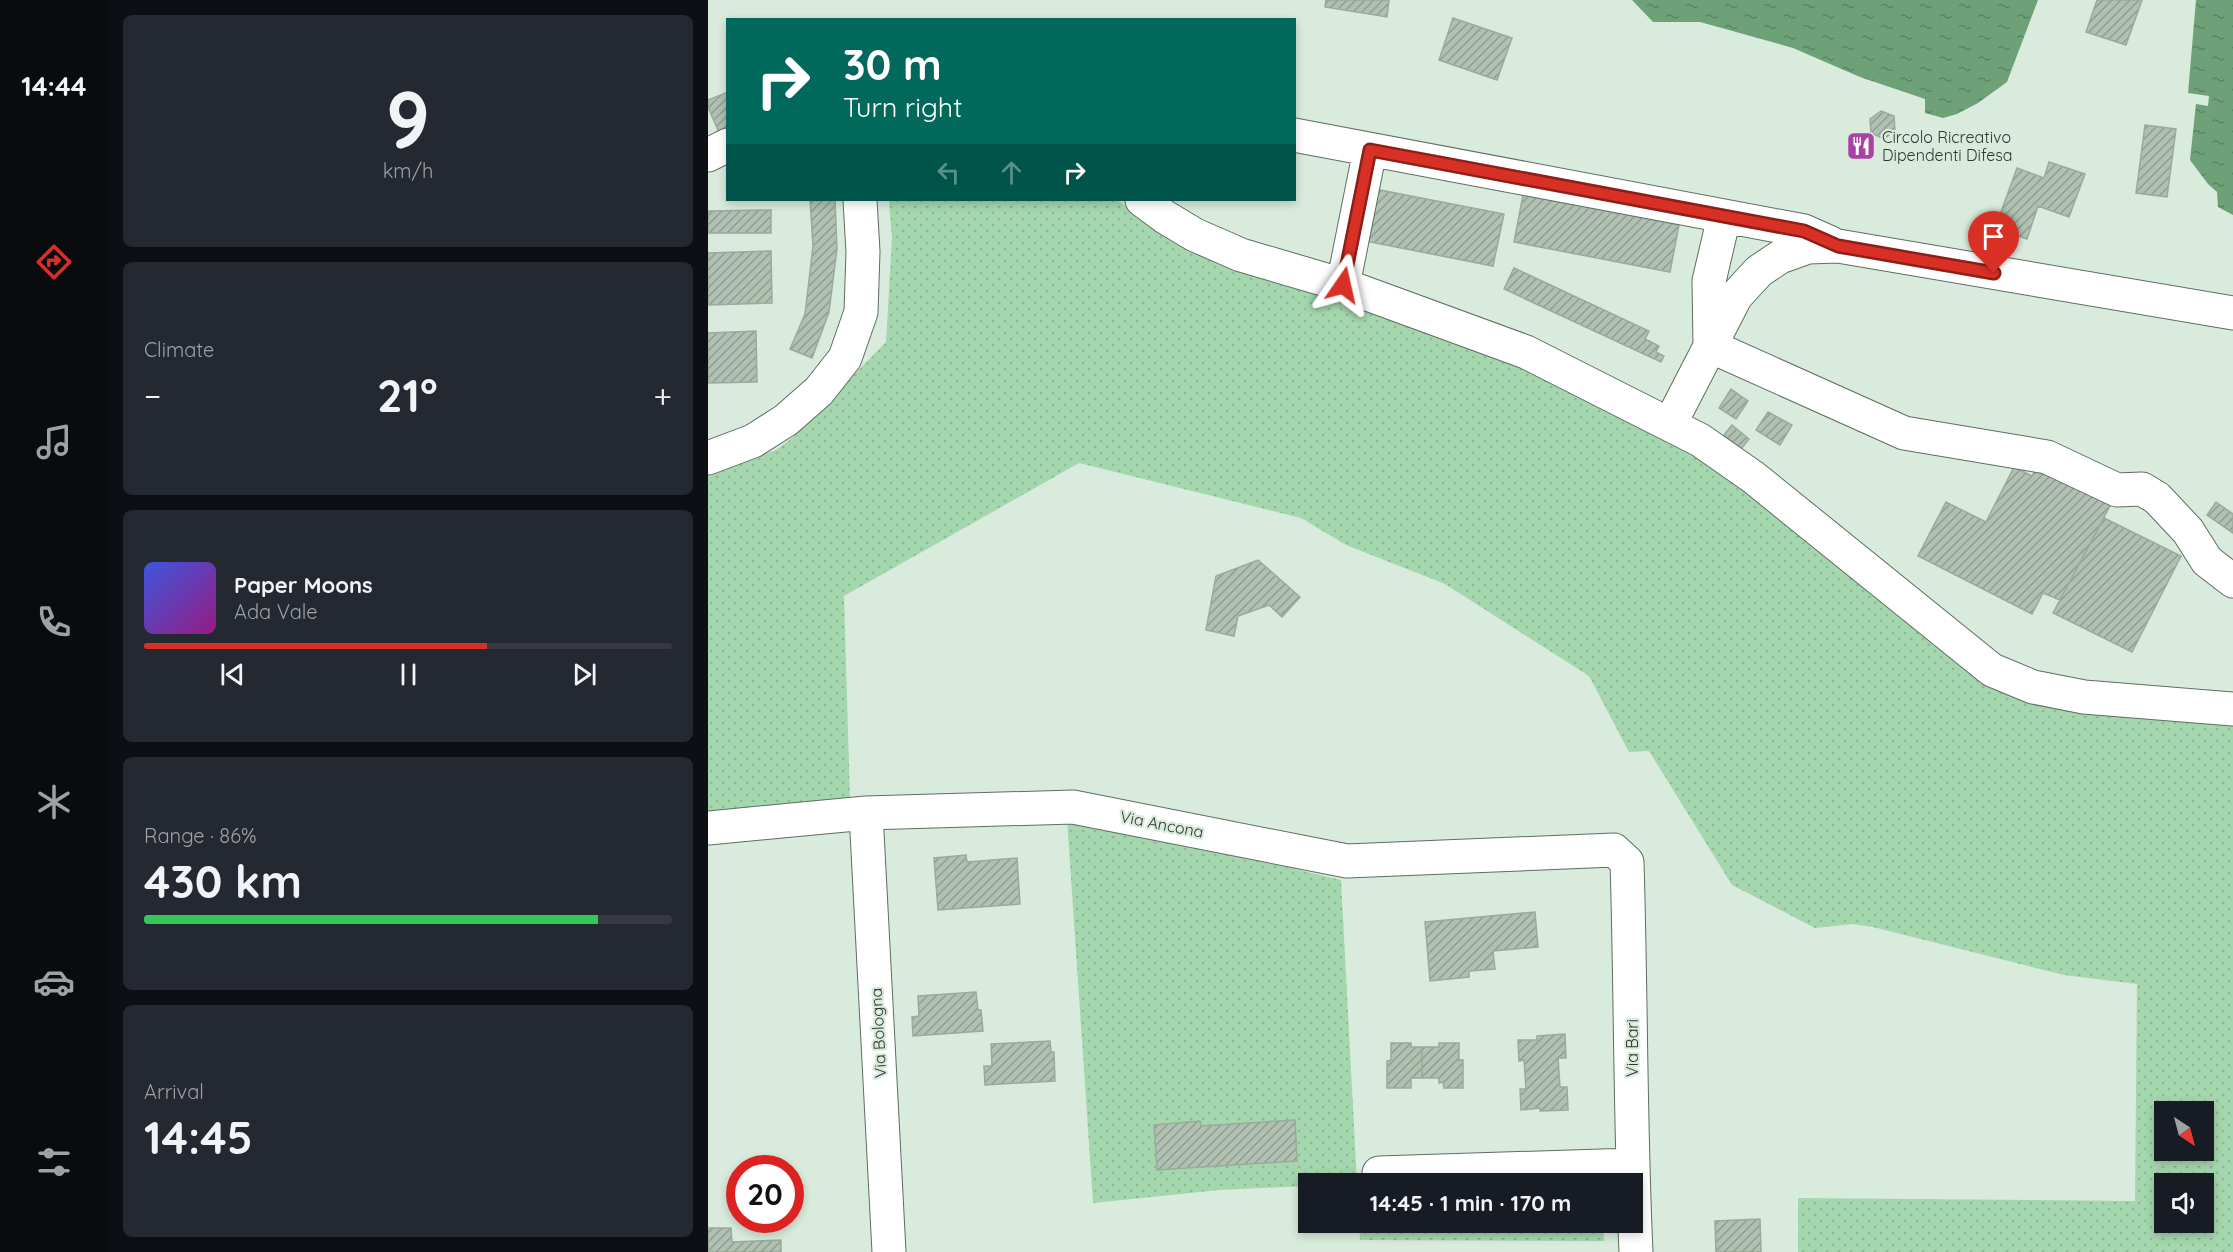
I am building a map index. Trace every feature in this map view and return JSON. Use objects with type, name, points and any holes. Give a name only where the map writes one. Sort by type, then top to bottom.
[{"type":"street","points":[[1296,135],[1804,231],[1838,246]]},
{"type":"street","points":[[708,155],[726,146]]},
{"type":"street","points":[[1343,285],[1370,150]]},
{"type":"street","points":[[708,458],[753,441],[786,420],[819,391],[845,358],[861,312],[863,252],[860,201]]},
{"type":"street","points":[[1143,201],[1195,235],[1241,255],[1343,285],[1526,352],[1701,440],[1753,477],[1992,669],[2033,687],[2084,697],[2233,709]]},
{"type":"street","points":[[1710,346],[1709,281],[1725,217]]},
{"type":"street","points":[[1670,424],[1736,296],[1759,271],[1780,257],[1808,246],[1838,246],[2233,313]]},
{"type":"street","points":[[1710,346],[1904,434],[2046,457],[2117,490],[2142,489],[2157,498],[2188,531],[2207,561],[2233,580]]},
{"type":"street","name":"Via Ancona","points":[[708,828],[866,813],[1073,807],[1347,861],[1614,850]]},
{"type":"street","name":"Via Bologna","points":[[866,813],[889,1252]]},
{"type":"street","name":"Via Bari","points":[[1614,850],[1627,862],[1632,1002],[1632,1166],[1636,1252]]},
{"type":"street","points":[[1379,1173],[1632,1166]]},
{"type":"shaded area","points":[[889,201],[1118,201],[1168,236],[1203,256],[1365,309],[1516,365],[1624,417],[1724,474],[2069,708],[2233,726],[2233,1252],[1798,1252],[1798,1198],[2135,1201],[2137,984],[2064,975],[1873,927],[1852,924],[1815,928],[1732,885],[1649,751],[1629,752],[1589,676],[1445,584],[1346,545],[1301,518],[1079,463],[844,596],[850,800],[708,814],[708,473],[776,450],[791,439],[886,342],[892,238]]},
{"type":"shaded area","points":[[1067,819],[1091,820],[1341,880],[1356,1173],[1298,1173],[1298,1186],[1219,1190],[1093,1203]]},
{"type":"shaded area","points":[[1360,1233],[1604,1233],[1604,1241],[1360,1240]]},
{"type":"water","points":[[1632,0],[2038,0],[2007,82],[1978,103],[1957,114],[1943,118],[1925,113],[1925,99],[1860,77],[1793,48],[1700,22],[1653,22]]},
{"type":"water","points":[[2196,0],[2233,0],[2233,215],[2218,207],[2217,192],[2190,160],[2196,104],[2208,106],[2209,96],[2188,93]]},
{"type":"building","points":[[1326,0],[1389,0],[1387,17],[1325,7]]},
{"type":"building","points":[[2097,0],[2142,0],[2126,45],[2086,32]]},
{"type":"building","points":[[1453,18],[1512,38],[1497,80],[1439,60]]},
{"type":"building","points":[[726,93],[726,132],[720,135],[708,107],[708,100]]},
{"type":"building","points":[[1881,111],[1894,116],[1895,130],[1884,139],[1871,133],[1870,119]]},
{"type":"building","points":[[2145,125],[2176,129],[2167,197],[2136,193]]},
{"type":"building","points":[[2049,162],[2085,174],[2069,217],[2038,206],[2027,239],[1995,228],[2017,168],[2044,178]]},
{"type":"building","points":[[1375,189],[1504,214],[1493,266],[1365,241]]},
{"type":"building","points":[[1523,195],[1679,225],[1670,272],[1514,242]]},
{"type":"building","points":[[810,201],[835,201],[837,249],[829,312],[812,358],[790,349],[805,314],[813,246]]},
{"type":"building","points":[[771,210],[771,233],[708,233],[708,211]]},
{"type":"building","points":[[771,251],[772,303],[708,305],[708,253]]},
{"type":"building","points":[[1514,268],[1649,331],[1645,339],[1659,346],[1656,352],[1664,356],[1661,362],[1504,289]]},
{"type":"building","points":[[756,331],[757,382],[708,383],[708,333]]},
{"type":"building","points":[[1731,389],[1748,401],[1736,419],[1719,408]]},
{"type":"building","points":[[1768,412],[1792,425],[1780,445],[1756,430]]},
{"type":"building","points":[[1732,425],[1749,439],[1741,449],[1724,435]]},
{"type":"building","points":[[2014,467],[2032,476],[2037,467],[2111,504],[2060,600],[2043,593],[2032,614],[1918,556],[1946,502],[1986,522]]},
{"type":"building","points":[[2216,502],[2233,514],[2233,533],[2207,515]]},
{"type":"building","points":[[2104,518],[2181,556],[2132,652],[2053,613]]},
{"type":"building","points":[[1258,560],[1300,597],[1282,617],[1269,605],[1238,616],[1234,636],[1206,630],[1216,576]]},
{"type":"building","points":[[966,855],[967,862],[1017,858],[1020,904],[938,910],[934,858]]},
{"type":"building","points":[[1535,912],[1538,947],[1493,951],[1495,969],[1469,971],[1469,977],[1430,981],[1425,922]]},
{"type":"building","points":[[976,992],[983,1031],[913,1036],[912,1017],[919,1016],[918,996]]},
{"type":"building","points":[[1565,1034],[1566,1058],[1558,1058],[1560,1087],[1567,1087],[1568,1110],[1540,1111],[1540,1108],[1521,1110],[1520,1089],[1526,1089],[1524,1060],[1519,1061],[1518,1040],[1537,1040],[1537,1036]]},
{"type":"building","points":[[1050,1041],[1051,1052],[1054,1052],[1055,1081],[985,1085],[984,1066],[992,1066],[991,1044]]},
{"type":"building","points":[[1391,1043],[1411,1043],[1411,1047],[1422,1047],[1422,1078],[1411,1078],[1411,1088],[1387,1088],[1387,1061],[1391,1060]]},
{"type":"building","points":[[1439,1043],[1459,1043],[1459,1060],[1463,1060],[1463,1088],[1444,1088],[1443,1082],[1439,1083],[1439,1078],[1422,1078],[1422,1047],[1439,1047]]},
{"type":"building","points":[[1295,1120],[1297,1161],[1157,1170],[1154,1125],[1200,1121],[1201,1126]]},
{"type":"building","points":[[1760,1219],[1761,1252],[1716,1252],[1715,1221]]},
{"type":"building","points":[[708,1228],[726,1228],[726,1233],[731,1233],[732,1242],[781,1240],[781,1252],[708,1252]]},
{"type":"place","name":"Circolo Ricreativo Dipendenti Difesa","points":[[1861,146]]},
{"type":"route","points":[[1343,285],[1370,150],[1804,231],[1838,246],[1994,273]]}]
